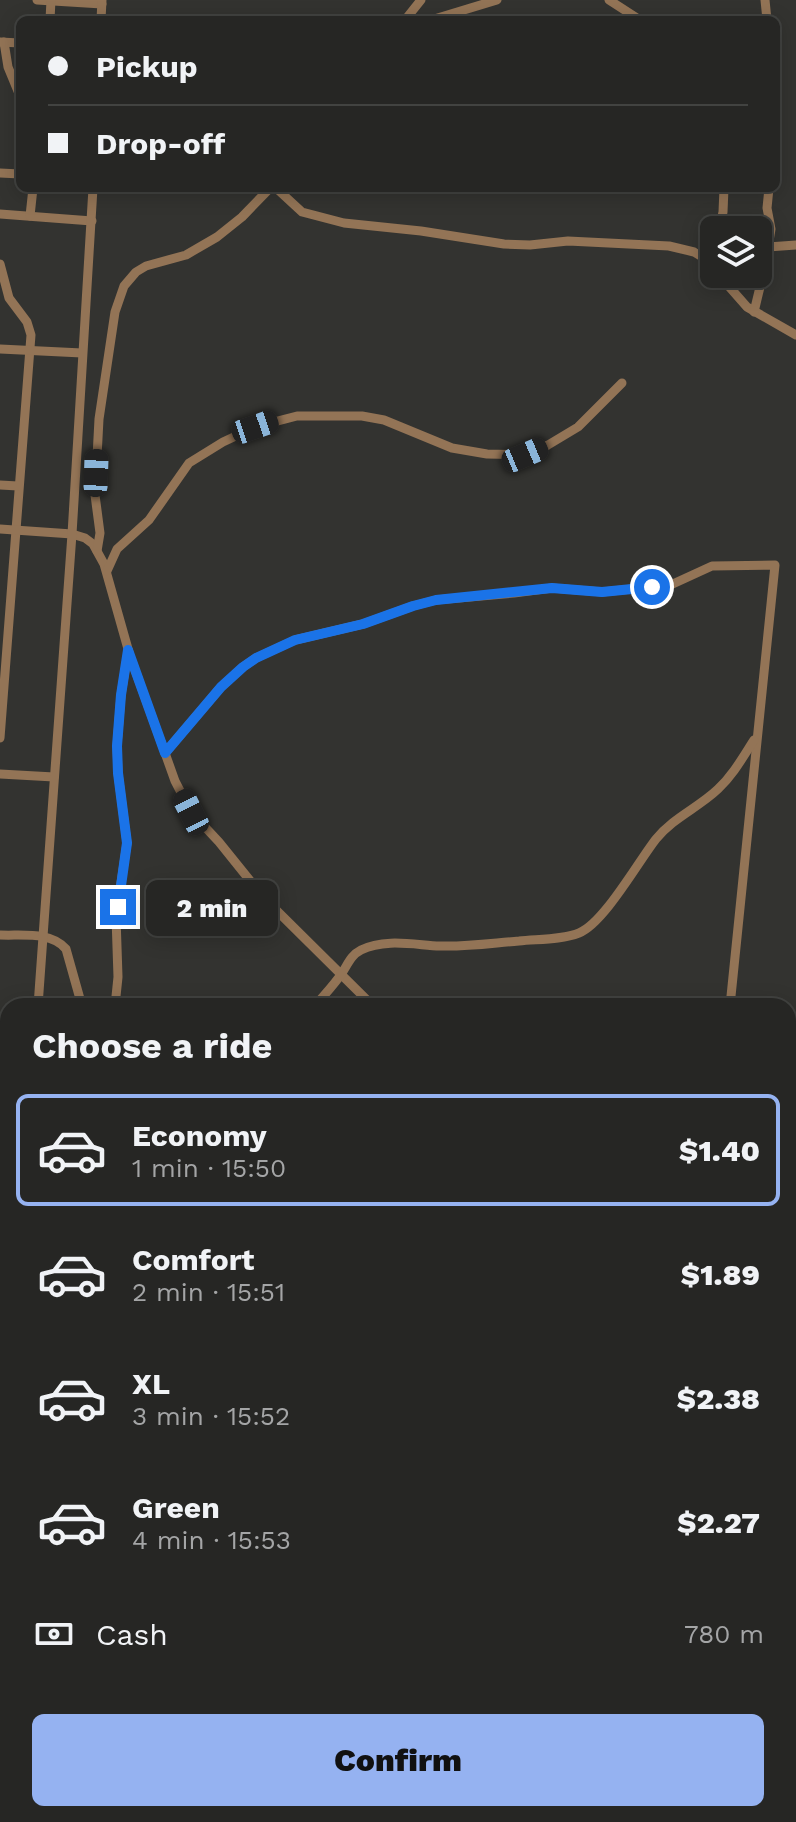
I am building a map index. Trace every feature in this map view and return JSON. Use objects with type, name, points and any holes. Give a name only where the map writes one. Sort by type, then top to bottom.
[{"type":"street","points":[[37,0],[102,2]]},
{"type":"street","points":[[408,16],[421,0]]},
{"type":"street","points":[[444,16],[497,0]]},
{"type":"street","points":[[609,0],[634,16]]},
{"type":"street","points":[[2,42],[16,86]]},
{"type":"street","points":[[30,216],[33,192]]},
{"type":"street","points":[[39,998],[93,192]]},
{"type":"street","points":[[97,551],[100,533],[95,495],[99,419],[115,312],[124,286],[146,266],[186,255],[217,237],[269,192]]},
{"type":"street","points":[[278,192],[302,212],[360,226],[421,231],[504,244],[568,241],[669,246],[700,256]]},
{"type":"street","points":[[722,216],[724,192]]},
{"type":"street","points":[[769,192],[769,216]]},
{"type":"street","points":[[0,214],[92,221]]},
{"type":"street","points":[[772,247],[796,245]]},
{"type":"street","points":[[0,264],[9,298],[30,329],[2,672],[0,738]]},
{"type":"street","points":[[729,288],[754,312],[796,335]]},
{"type":"street","points":[[754,312],[759,288]]},
{"type":"street","points":[[0,349],[82,353]]},
{"type":"street","points":[[107,571],[117,549],[149,520],[189,463],[255,427],[297,416],[362,416],[384,420],[452,448],[487,454],[525,455],[578,427],[622,383]]},
{"type":"street","points":[[0,485],[18,486]]},
{"type":"street","points":[[0,529],[72,534],[85,538],[97,551],[107,571],[128,650],[175,781],[191,812],[264,898],[365,998]]},
{"type":"street","points":[[165,753],[221,687],[243,667],[295,640],[363,624],[436,600],[552,588],[602,592],[664,588],[712,566],[775,565],[731,998]]},
{"type":"street","points":[[116,998],[116,917],[127,843],[117,746],[128,650]]},
{"type":"street","points":[[322,998],[352,957],[378,944],[455,946],[550,938],[581,932],[601,916],[656,839],[669,825],[719,789],[757,737]]},
{"type":"street","points":[[0,774],[54,777]]},
{"type":"street","points":[[0,935],[44,936],[57,941],[66,949],[80,998]]},
{"type":"route","points":[[118,907],[127,843],[117,746],[128,650],[165,753],[221,687],[243,667],[295,640],[363,624],[436,600],[552,588],[602,592],[652,587]]}]
